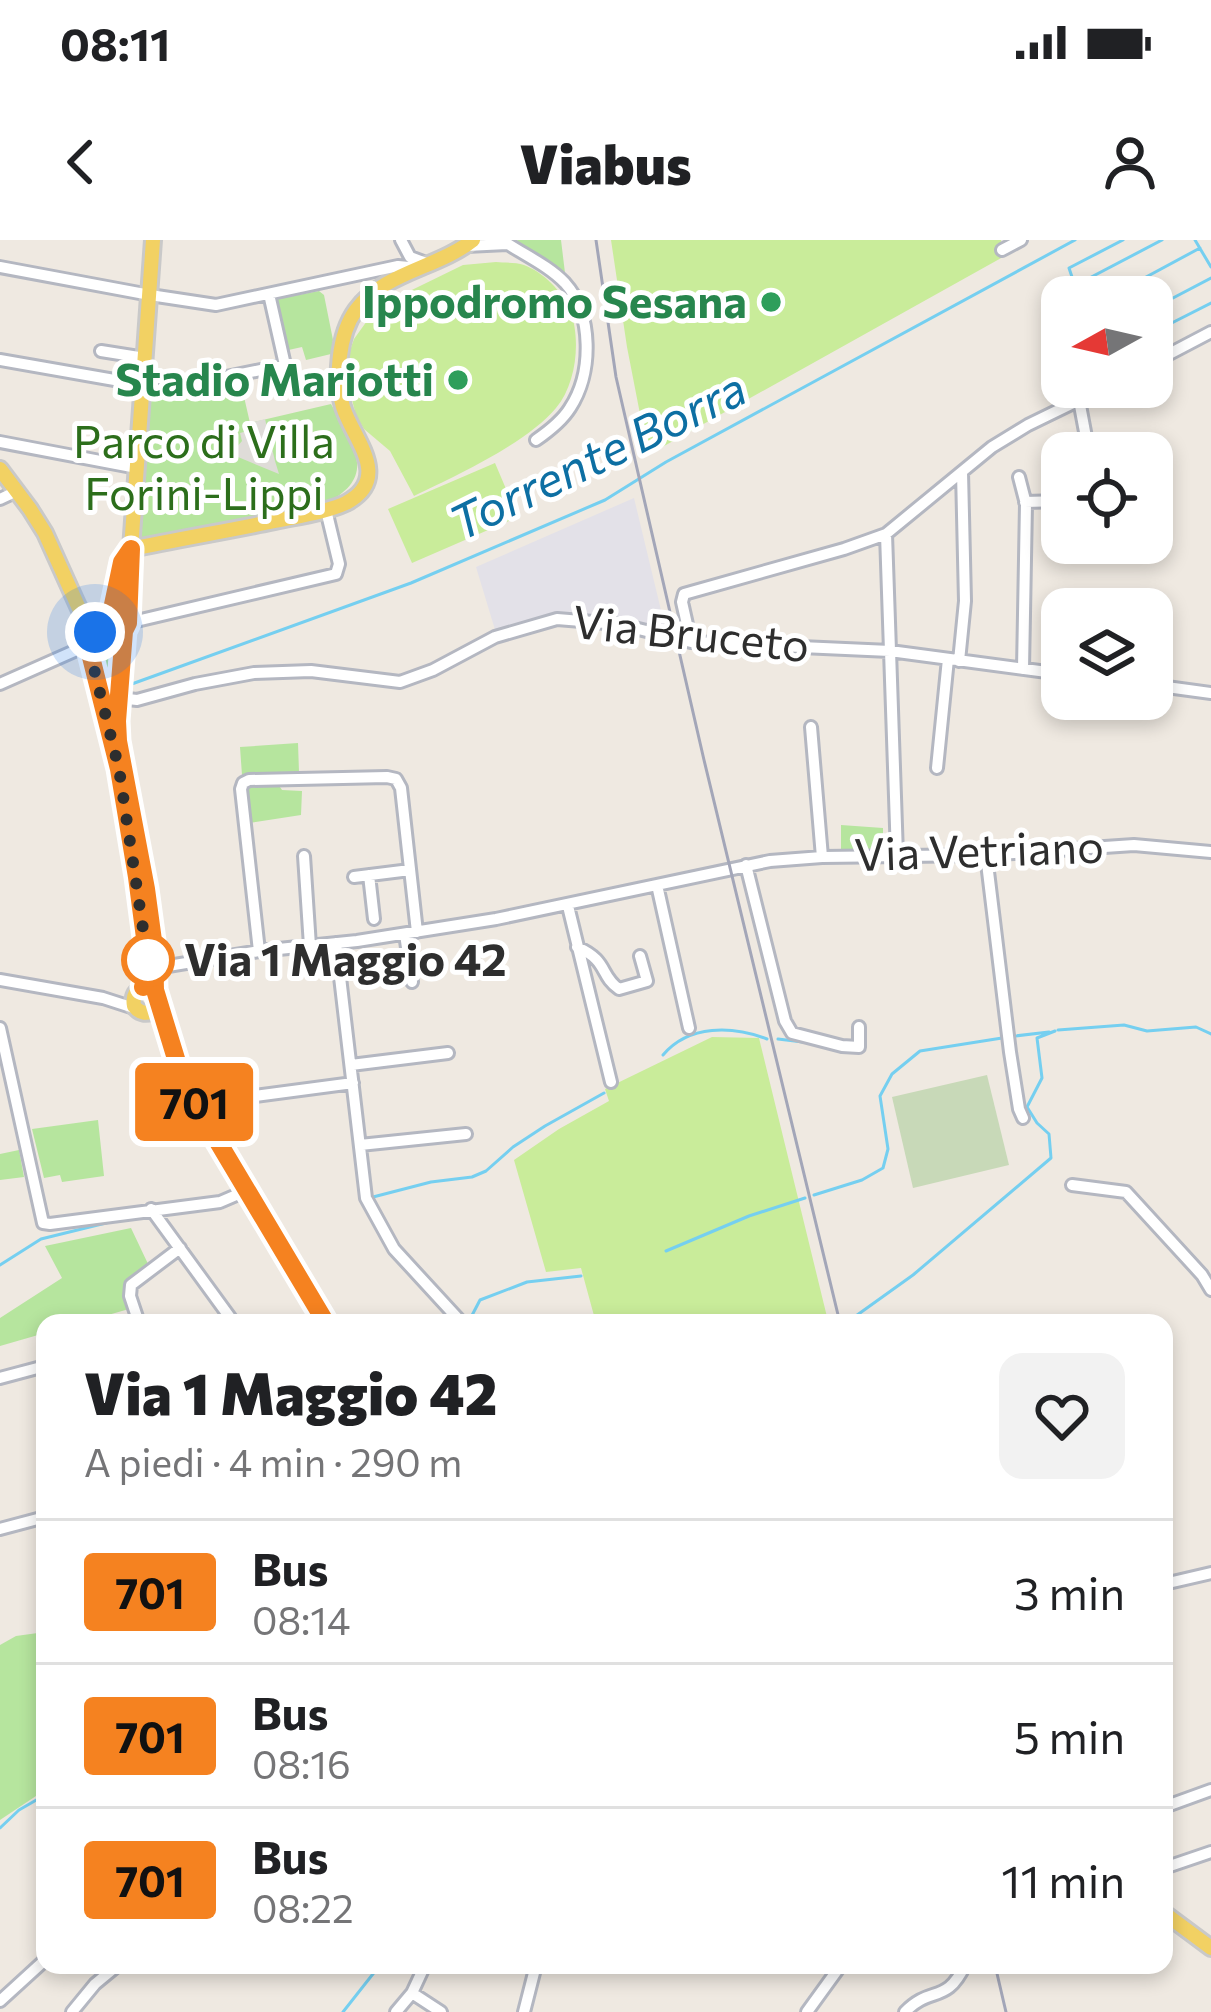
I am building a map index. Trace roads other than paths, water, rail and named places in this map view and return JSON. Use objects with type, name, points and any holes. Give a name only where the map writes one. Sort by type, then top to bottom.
[{"type":"main road","points":[[147,998],[156,968],[118,741],[153,240]]},
{"type":"main road","points":[[89,640],[108,628],[122,562],[131,549],[326,510],[357,495],[368,467],[341,400],[345,332],[366,299],[470,243]]},
{"type":"main road","points":[[0,469],[45,533],[89,640],[119,769],[137,877],[149,968],[147,998],[170,1061],[321,1314]]},
{"type":"main road","points":[[108,628],[123,641]]},
{"type":"main road","points":[[101,702],[119,700]]},
{"type":"main road","points":[[1173,1920],[1211,1948]]},
{"type":"street","points":[[400,240],[424,266]]},
{"type":"street","points":[[1002,250],[1021,240]]},
{"type":"street","points":[[470,243],[510,244],[564,282],[576,299],[586,342],[581,386],[561,421],[536,440]]},
{"type":"street","points":[[0,267],[216,304],[398,266],[424,266]]},
{"type":"street","points":[[0,360],[143,390],[285,364],[268,294]]},
{"type":"street","points":[[1173,352],[1211,332]]},
{"type":"street","points":[[101,351],[145,358]]},
{"type":"street","points":[[691,642],[684,594],[886,534],[992,447],[1063,408]]},
{"type":"street","points":[[0,442],[137,468]]},
{"type":"street","points":[[937,768],[965,601],[962,472]]},
{"type":"street","points":[[1019,477],[1025,502],[1023,669]]},
{"type":"street","points":[[0,499],[17,491]]},
{"type":"street","points":[[1025,502],[1041,502]]},
{"type":"street","points":[[128,623],[329,576],[339,570],[326,510]]},
{"type":"street","points":[[886,534],[897,855]]},
{"type":"street","name":"Via Bruceto","points":[[119,700],[254,673],[348,674],[400,682],[434,670],[495,637],[557,619],[618,624],[691,642],[890,652],[1041,671]]},
{"type":"street","points":[[0,667],[3,683],[89,640]]},
{"type":"street","points":[[1173,688],[1211,693]]},
{"type":"street","points":[[811,727],[823,856]]},
{"type":"street","points":[[259,951],[241,789],[244,782],[394,778],[400,785],[410,870],[412,982]]},
{"type":"street","name":"Via Vetriano","points":[[156,968],[411,933],[568,906],[746,865],[823,856],[986,855],[1134,845],[1211,852]]},
{"type":"street","points":[[986,855],[1023,1118]]},
{"type":"street","points":[[304,856],[310,946]]},
{"type":"street","points":[[746,865],[784,1021],[792,1033],[860,1047],[859,1027]]},
{"type":"street","points":[[354,877],[410,870]]},
{"type":"street","points":[[369,875],[374,919]]},
{"type":"street","points":[[657,885],[688,1028]]},
{"type":"street","points":[[568,906],[611,1082]]},
{"type":"street","points":[[336,943],[365,1192],[384,1234],[452,1314]]},
{"type":"street","points":[[578,947],[598,958],[617,989],[647,981],[640,956]]},
{"type":"street","points":[[0,980],[103,998],[147,998]]},
{"type":"street","points":[[0,1028],[43,1223],[220,1202],[248,1190]]},
{"type":"street","points":[[351,1066],[448,1053]]},
{"type":"street","points":[[195,1104],[353,1083]]},
{"type":"street","points":[[360,1145],[466,1135]]},
{"type":"street","points":[[1072,1185],[1126,1192],[1211,1290]]},
{"type":"street","points":[[220,1202],[260,1211]]},
{"type":"street","points":[[151,1209],[228,1314]]},
{"type":"street","points":[[137,1314],[131,1286],[180,1248]]},
{"type":"street","points":[[0,1378],[36,1368]]},
{"type":"street","points":[[0,1528],[36,1519]]},
{"type":"street","points":[[1173,1582],[1211,1574]]},
{"type":"street","points":[[1173,1805],[1211,1790]]},
{"type":"street","points":[[1173,1865],[1211,1852]]},
{"type":"street","points":[[0,2002],[36,1968]]},
{"type":"street","points":[[72,2012],[107,1974]]},
{"type":"street","points":[[396,2012],[421,1974]]},
{"type":"street","points":[[524,2012],[534,1974]]},
{"type":"street","points":[[807,2012],[834,1974]]},
{"type":"street","points":[[905,2012],[919,1999],[946,1991],[960,1974]]},
{"type":"street","points":[[412,1993],[441,2012]]},
{"type":"waterway","name":"Torrente Borra","points":[[129,685],[411,583],[605,500],[666,462],[1075,240]]},
{"type":"waterway","points":[[1072,276],[1069,268],[1123,240]]},
{"type":"waterway","points":[[1093,276],[1162,240]]},
{"type":"waterway","points":[[1195,240],[1211,267]]},
{"type":"waterway","points":[[1148,276],[1200,248]]},
{"type":"waterway","points":[[1173,298],[1211,278]]},
{"type":"waterway","points":[[1173,322],[1211,303]]},
{"type":"waterway","points":[[1058,1030],[1124,1025],[1147,1031],[1196,1027],[1211,1034]]},
{"type":"waterway","points":[[663,1055],[685,1038],[712,1030],[767,1039]]},
{"type":"waterway","points":[[859,1314],[913,1275],[1051,1158],[1049,1134],[1027,1107],[1042,1078],[1037,1038],[1055,1031]]},
{"type":"waterway","points":[[1015,1036],[1049,1032]]},
{"type":"waterway","points":[[814,1195],[883,1168],[888,1149],[880,1096],[892,1074],[920,1051],[1002,1038]]},
{"type":"waterway","points":[[778,1039],[811,1043]]},
{"type":"waterway","points":[[373,1197],[486,1171],[513,1147],[604,1093]]},
{"type":"waterway","points":[[666,1251],[805,1198]]},
{"type":"waterway","points":[[0,1265],[41,1239],[114,1221]]},
{"type":"waterway","points":[[473,1314],[480,1300],[527,1282],[581,1276]]},
{"type":"waterway","points":[[0,1828],[36,1800]]},
{"type":"waterway","points":[[343,2012],[373,1974]]},
{"type":"railway","points":[[596,240],[616,377],[838,1314]]},
{"type":"railway","points":[[997,1974],[1006,2012]]},
{"type":"place","name":"Ippodromo Sesana","points":[[771,302]]},
{"type":"place","name":"Stadio Mariotti","points":[[458,380]]},
{"type":"place","name":"Via 1 Maggio 42","points":[[148,960]]},
{"type":"park label","name":"Parco di Villa Forini-Lippi","points":[[204,468]]}]
